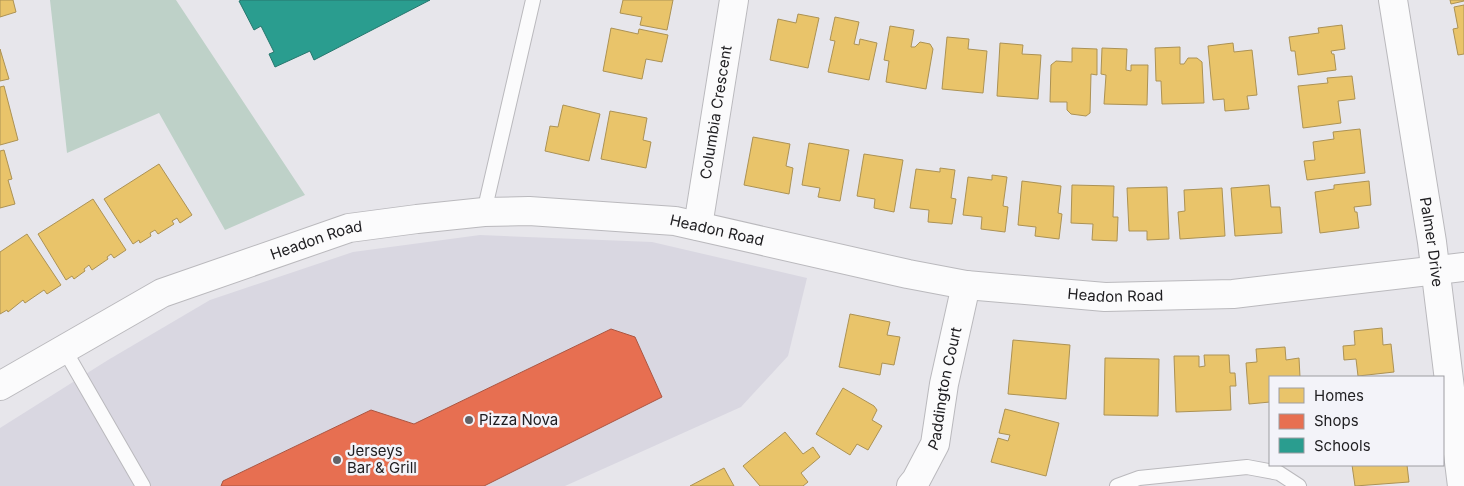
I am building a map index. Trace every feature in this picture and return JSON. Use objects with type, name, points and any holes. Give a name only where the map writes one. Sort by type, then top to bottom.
[{"type":"street","name":"Columbia Crescent","points":[[698,226],[734,0]]},
{"type":"street","name":"Palmer Drive","points":[[1394,0],[1431,232],[1462,486]]},
{"type":"street","name":"Headon Road","points":[[0,386],[162,293],[349,228],[484,212],[529,211],[675,221],[908,274],[966,285],[1105,297],[1233,294],[1464,267]]},
{"type":"street","name":"Paddington Court","points":[[911,486],[935,444],[944,384],[966,285]]},
{"type":"lane","points":[[484,212],[533,0]]},
{"type":"lane","points":[[64,349],[143,486]]},
{"type":"lane","points":[[1117,486],[1139,478],[1247,468],[1279,473],[1299,486]]},
{"type":"shaded area","points":[[480,235],[652,242],[807,278],[788,356],[741,407],[565,486],[0,486],[0,428],[108,360],[210,300],[353,252]]},
{"type":"green space","points":[[50,0],[176,0],[305,195],[225,230],[159,113],[67,153]]},
{"type":"building: Homes","points":[[0,0],[13,0],[16,12],[0,17]]},
{"type":"building: Homes","points":[[623,0],[673,0],[667,30],[640,25],[642,17],[620,13]]},
{"type":"building: Homes","points":[[1450,0],[1464,0],[1464,1],[1451,4]]},
{"type":"building: Homes","points":[[1464,5],[1464,54],[1458,55],[1453,29],[1458,28],[1454,7]]},
{"type":"building: Homes","points":[[798,14],[819,18],[808,68],[770,60],[778,19],[796,23]]},
{"type":"building: Homes","points":[[835,17],[859,22],[854,44],[859,45],[860,39],[877,43],[869,80],[828,72],[835,41],[830,40]]},
{"type":"building: Homes","points":[[1342,25],[1345,49],[1331,51],[1334,54],[1336,70],[1298,75],[1295,51],[1291,51],[1289,37],[1319,33],[1318,28]]},
{"type":"building: Homes","points":[[890,26],[914,30],[911,47],[915,47],[920,42],[930,44],[933,49],[926,89],[886,82],[889,61],[884,60]]},
{"type":"building: Homes","points":[[611,28],[638,34],[639,29],[668,35],[662,62],[646,59],[642,79],[603,71]]},
{"type":"building: Homes","points":[[947,37],[969,39],[968,49],[987,51],[983,93],[942,89]]},
{"type":"building: Homes","points":[[1000,43],[1023,45],[1022,54],[1041,55],[1038,99],[997,96]]},
{"type":"building: Homes","points":[[1233,43],[1234,52],[1252,50],[1257,95],[1247,96],[1249,109],[1225,111],[1224,99],[1213,100],[1208,46]]},
{"type":"building: Homes","points":[[1180,47],[1180,64],[1184,64],[1188,58],[1197,58],[1202,62],[1204,103],[1162,104],[1161,81],[1156,81],[1155,48]]},
{"type":"building: Homes","points":[[1072,48],[1097,49],[1097,75],[1091,74],[1090,113],[1086,116],[1071,114],[1067,110],[1067,102],[1050,102],[1051,65],[1056,61],[1072,62]]},
{"type":"building: Homes","points":[[1102,48],[1127,49],[1126,70],[1131,71],[1131,65],[1148,65],[1147,105],[1104,104],[1106,75],[1101,74]]},
{"type":"building: Homes","points":[[0,49],[9,79],[0,81]]},
{"type":"building: Homes","points":[[1352,76],[1355,99],[1338,101],[1341,123],[1303,128],[1298,86],[1328,83],[1327,78]]},
{"type":"building: Homes","points":[[4,86],[18,140],[0,145],[0,87]]},
{"type":"building: Homes","points":[[563,105],[600,114],[589,161],[545,151],[550,126],[558,127]]},
{"type":"building: Homes","points":[[610,111],[647,118],[643,140],[651,142],[646,168],[601,159]]},
{"type":"building: Homes","points":[[1360,129],[1365,173],[1307,180],[1304,161],[1315,160],[1313,142],[1334,139],[1333,132]]},
{"type":"building: Homes","points":[[753,137],[790,144],[786,166],[793,168],[789,194],[744,185]]},
{"type":"building: Homes","points":[[809,143],[849,150],[840,201],[818,197],[820,188],[802,185]]},
{"type":"building: Homes","points":[[4,150],[12,179],[8,180],[15,204],[0,208],[0,151]]},
{"type":"building: Homes","points":[[864,154],[903,160],[894,212],[874,208],[875,199],[857,196]]},
{"type":"building: Homes","points":[[159,164],[192,215],[180,223],[177,218],[172,221],[174,224],[158,234],[155,230],[150,233],[151,236],[140,243],[139,240],[133,244],[104,199]]},
{"type":"building: Homes","points":[[940,168],[955,170],[951,198],[956,199],[952,224],[928,222],[929,210],[910,208],[916,169],[940,172]]},
{"type":"building: Homes","points":[[992,175],[1007,177],[1003,206],[1008,207],[1005,232],[981,229],[982,217],[963,215],[968,177],[992,180]]},
{"type":"building: Homes","points":[[1022,181],[1061,186],[1058,213],[1062,214],[1059,239],[1035,236],[1036,227],[1018,225]]},
{"type":"building: Homes","points":[[1369,181],[1371,205],[1354,207],[1355,212],[1357,212],[1359,228],[1320,233],[1315,192],[1334,189],[1334,185]]},
{"type":"building: Homes","points":[[1072,185],[1114,186],[1113,217],[1118,217],[1117,241],[1092,240],[1093,224],[1071,223]]},
{"type":"building: Homes","points":[[1269,185],[1271,207],[1280,207],[1282,233],[1235,236],[1231,188]]},
{"type":"building: Homes","points":[[1167,187],[1169,239],[1147,240],[1147,231],[1129,231],[1127,188]]},
{"type":"building: Homes","points":[[1222,188],[1225,236],[1180,239],[1178,212],[1185,211],[1184,190]]},
{"type":"building: Homes","points":[[93,199],[126,250],[114,258],[111,254],[107,257],[108,259],[92,270],[89,265],[84,269],[85,271],[74,279],[72,276],[66,280],[38,234]]},
{"type":"building: Homes","points":[[27,234],[61,285],[47,294],[44,290],[25,303],[23,300],[8,312],[7,310],[0,314],[0,252]]},
{"type":"building: Homes","points":[[850,314],[890,322],[887,335],[900,337],[894,365],[882,363],[880,375],[839,367]]},
{"type":"building: Homes","points":[[1382,328],[1383,345],[1391,344],[1394,372],[1358,376],[1356,359],[1344,360],[1343,346],[1355,345],[1354,331]]},
{"type":"building: Homes","points":[[1013,340],[1070,345],[1066,399],[1008,394]]},
{"type":"building: Homes","points":[[1285,347],[1286,360],[1299,358],[1300,376],[1269,376],[1269,402],[1249,404],[1246,363],[1257,362],[1256,349]]},
{"type":"building: Homes","points":[[1204,355],[1229,355],[1230,373],[1235,373],[1236,386],[1230,386],[1231,410],[1176,412],[1174,356],[1199,356],[1199,367],[1205,366]]},
{"type":"building: Homes","points":[[1105,358],[1159,359],[1158,416],[1104,415]]},
{"type":"building: Homes","points":[[843,388],[874,406],[877,410],[872,420],[882,426],[868,450],[857,444],[850,455],[816,434]]},
{"type":"building: Homes","points":[[1005,409],[1059,423],[1046,476],[991,462],[998,438],[1008,441],[1010,435],[999,433]]},
{"type":"building: Homes","points":[[785,432],[803,454],[813,447],[820,457],[801,473],[808,482],[803,486],[760,486],[743,466]]},
{"type":"building: Homes","points":[[1352,466],[1407,466],[1409,482],[1355,486]]},
{"type":"building: Homes","points":[[724,468],[734,486],[690,486]]},
{"type":"building: Shops","points":[[611,329],[635,337],[662,397],[484,486],[221,486],[223,481],[371,410],[414,424]]},
{"type":"building: Schools","points":[[430,0],[314,60],[310,51],[275,67],[269,54],[274,52],[261,26],[254,30],[239,1]]},
{"type":"place","name":"Pizza Nova","points":[[469,420]]},
{"type":"place","name":"Jerseys Bar & Grill","points":[[337,460]]}]
